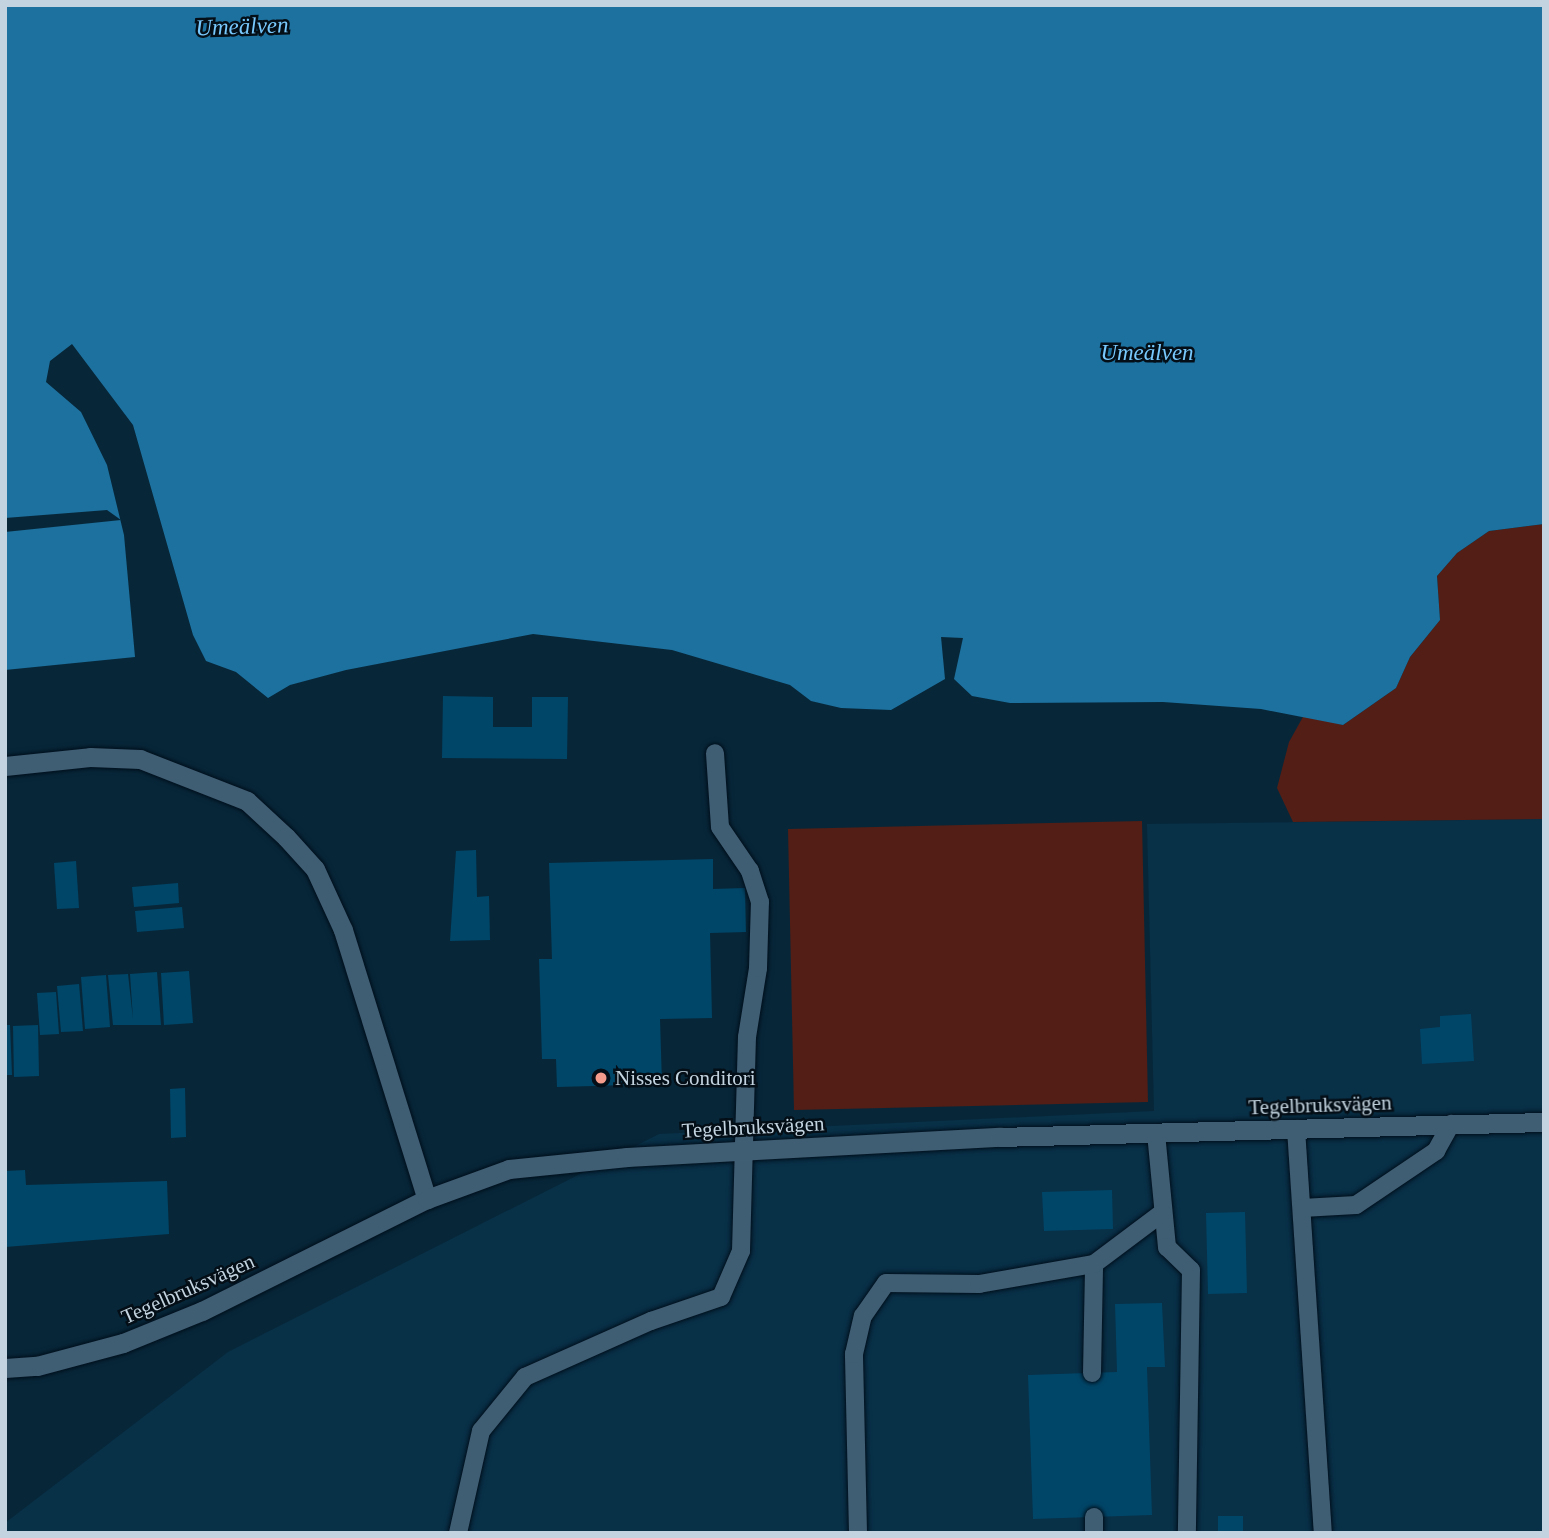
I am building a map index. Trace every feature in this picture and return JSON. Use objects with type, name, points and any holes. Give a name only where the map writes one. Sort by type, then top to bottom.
[{"type":"street","points":[[5,766],[90,757],[140,759],[247,801],[286,837],[315,869],[343,930],[427,1199]]},
{"type":"street","name":"Tegelbruksvägen","points":[[5,1368],[37,1366],[122,1343],[202,1311],[427,1199],[509,1169],[744,1150],[1156,1133],[1544,1122]]},
{"type":"lane","points":[[458,1533],[481,1431],[525,1377],[651,1321],[721,1297],[741,1251],[747,1037],[758,968],[760,902],[750,871],[720,827],[715,753]]},
{"type":"lane","points":[[1302,1208],[1356,1205],[1436,1151],[1451,1124]]},
{"type":"lane","points":[[1296,1129],[1323,1533]]},
{"type":"lane","points":[[1156,1133],[1167,1247],[1191,1270],[1187,1533]]},
{"type":"lane","points":[[858,1533],[854,1354],[863,1316],[886,1283],[979,1284],[1094,1264],[1162,1213]]},
{"type":"lane","points":[[1092,1373],[1094,1264]]},
{"type":"shaded area","points":[[1544,524],[1544,819],[1293,822],[1277,788],[1289,742],[1304,715],[1343,725],[1396,688],[1410,657],[1440,620],[1437,576],[1457,553],[1489,531]]},
{"type":"shaded area","points":[[1544,819],[1544,1533],[5,1533],[5,1523],[228,1352],[659,1134],[1154,1111],[1147,824]]},
{"type":"shaded area","points":[[1142,821],[1148,1102],[794,1110],[788,829]]},
{"type":"water","name":"Umeälven","points":[[5,5],[1544,5],[1544,524],[1489,531],[1457,553],[1437,576],[1440,620],[1410,657],[1396,688],[1343,725],[1261,709],[1163,702],[1010,703],[972,696],[954,679],[945,679],[891,710],[841,708],[811,701],[790,685],[672,650],[533,634],[346,670],[290,685],[268,698],[236,672],[206,661],[193,635],[133,425],[72,344],[50,361],[46,382],[81,412],[107,465],[124,535],[135,657],[5,670]]},
{"type":"pier","points":[[107,510],[121,520],[5,532],[5,518]]},
{"type":"pier","points":[[941,637],[963,638],[954,679],[945,679]]},
{"type":"building","points":[[443,696],[493,697],[493,727],[532,727],[532,697],[568,697],[567,759],[442,758]]},
{"type":"building","points":[[476,850],[477,897],[489,896],[490,940],[450,941],[456,851]]},
{"type":"building","points":[[713,859],[713,889],[745,888],[746,932],[710,933],[712,1018],[660,1019],[662,1084],[557,1087],[556,1059],[542,1059],[539,959],[552,959],[549,863]]},
{"type":"building","points":[[76,861],[79,908],[57,909],[54,863]]},
{"type":"building","points":[[178,883],[179,903],[134,907],[132,887]]},
{"type":"building","points":[[182,907],[184,928],[137,932],[135,911]]},
{"type":"building","points":[[189,971],[193,1023],[164,1025],[161,973]]},
{"type":"building","points":[[157,972],[161,1025],[113,1025],[108,975],[128,974],[133,1019],[130,974]]},
{"type":"building","points":[[106,975],[110,1027],[85,1029],[81,977]]},
{"type":"building","points":[[79,984],[83,1031],[61,1032],[57,986]]},
{"type":"building","points":[[56,992],[59,1034],[40,1035],[37,993]]},
{"type":"building","points":[[1471,1014],[1474,1061],[1422,1064],[1420,1029],[1440,1027],[1440,1016]]},
{"type":"building","points":[[5,1025],[10,1025],[12,1075],[5,1075]]},
{"type":"building","points":[[38,1025],[39,1076],[14,1077],[13,1026]]},
{"type":"building","points":[[185,1088],[186,1137],[171,1138],[170,1089]]},
{"type":"building","points":[[25,1170],[26,1185],[167,1181],[169,1234],[5,1247],[5,1171]]},
{"type":"building","points":[[1112,1190],[1113,1229],[1044,1231],[1042,1192]]},
{"type":"building","points":[[1245,1212],[1247,1293],[1208,1294],[1206,1213]]},
{"type":"building","points":[[1162,1303],[1165,1367],[1147,1367],[1152,1515],[1033,1519],[1028,1375],[1117,1372],[1115,1304]]},
{"type":"building","points":[[1218,1516],[1243,1516],[1243,1533],[1218,1533]]},
{"type":"place","name":"Nisses Conditori","points":[[601,1078]]}]
